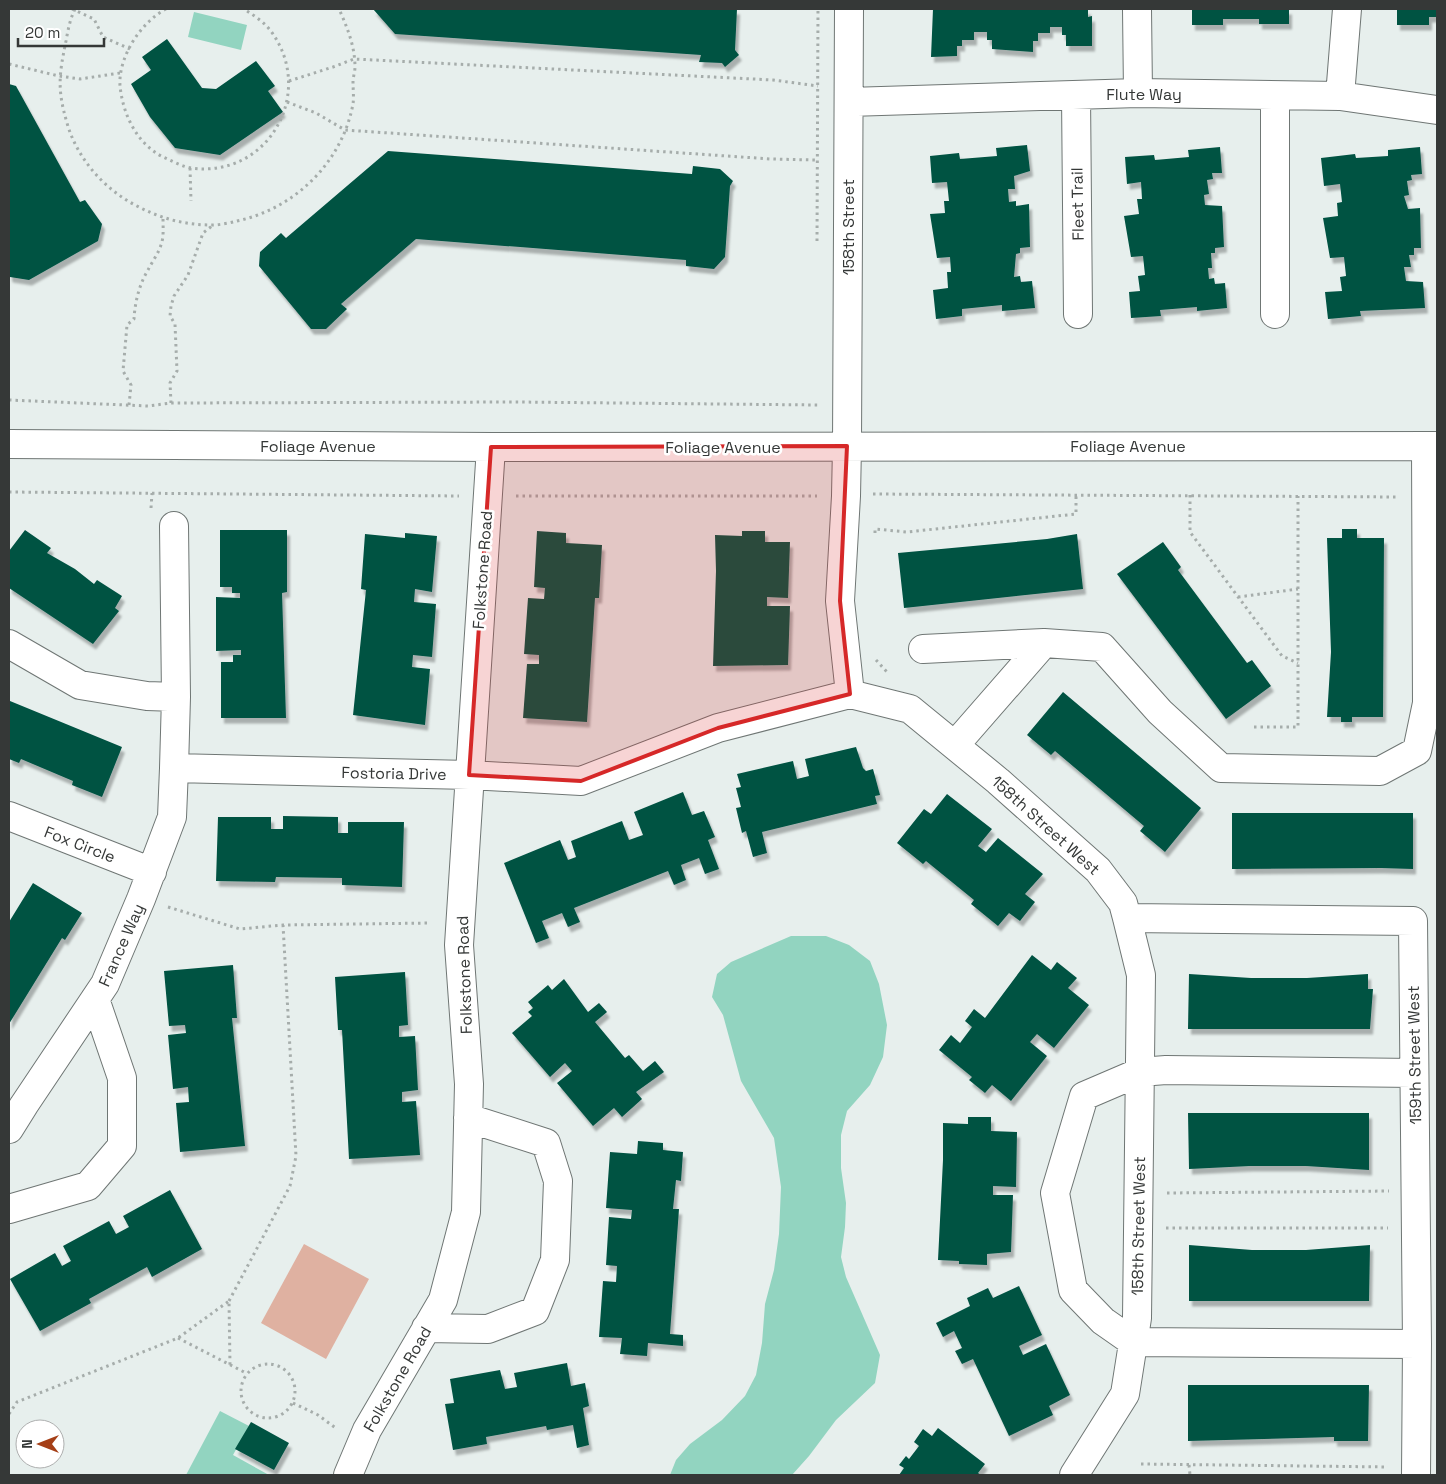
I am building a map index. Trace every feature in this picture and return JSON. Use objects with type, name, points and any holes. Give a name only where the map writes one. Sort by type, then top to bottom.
[{"type":"street","name":"158th Street","points":[[847,446],[848,9]]},
{"type":"street","points":[[1137,9],[1138,93]]},
{"type":"street","points":[[1340,96],[1347,9]]},
{"type":"street","name":"Flute Way","points":[[849,102],[1138,93],[1340,96],[1437,110]]},
{"type":"street","name":"Fleet Trail","points":[[1076,94],[1078,314]]},
{"type":"street","points":[[1275,96],[1275,314]]},
{"type":"street","name":"Foliage Avenue","points":[[9,444],[491,448],[1432,446]]},
{"type":"street","points":[[847,446],[840,601],[850,694]]},
{"type":"street","points":[[923,649],[1044,643],[1102,647],[1160,712],[1221,768],[1380,771],[1417,751],[1427,703],[1426,496],[1432,446]]},
{"type":"street","name":"Folkstone Road","points":[[348,1475],[367,1430],[443,1300],[466,1212],[469,1084],[459,945],[491,448]]},
{"type":"street","points":[[174,526],[176,697],[174,768]]},
{"type":"street","points":[[954,745],[1044,643]]},
{"type":"street","points":[[9,644],[80,685],[147,696],[176,697]]},
{"type":"street","name":"158th Street West","points":[[850,694],[910,708],[998,781],[1098,870],[1123,903],[1142,975],[1137,1318],[1125,1394],[1074,1475]]},
{"type":"street","name":"Fostoria Drive","points":[[174,768],[469,775],[581,781],[718,728],[850,694]]},
{"type":"street","name":"France Way","points":[[9,1130],[105,984],[152,872],[172,817],[174,768]]},
{"type":"street","name":"Fox Circle","points":[[9,816],[152,872]]},
{"type":"street","name":"159th Street West","points":[[1127,918],[1413,921],[1417,1344],[1404,1471]]},
{"type":"street","points":[[9,1209],[88,1186],[122,1146],[122,1078],[95,999]]},
{"type":"street","points":[[1414,1073],[1166,1070],[1140,1072],[1084,1096],[1056,1193],[1073,1290],[1102,1322],[1133,1342],[1417,1344]]},
{"type":"street","points":[[426,1328],[488,1329],[536,1311],[555,1260],[558,1181],[546,1143],[468,1118]]},
{"type":"path","points":[[130,49],[104,37],[94,19],[74,9],[70,19],[59,76],[67,124],[84,159],[103,182],[122,198],[153,215],[185,223],[212,225],[249,219],[294,197],[317,176],[330,159],[345,130],[353,103],[354,59],[348,29],[339,9]]},
{"type":"path","points":[[166,9],[155,14],[144,25],[130,49],[126,52],[120,73],[121,98],[131,126],[143,142],[156,154],[190,168],[226,166],[240,161],[257,150],[271,136],[279,124],[287,102],[288,67],[281,47],[270,29],[244,9]]},
{"type":"path","points":[[817,248],[818,9]]},
{"type":"path","points":[[289,81],[333,68],[354,59],[773,80],[818,86]]},
{"type":"path","points":[[9,64],[80,80],[120,73]]},
{"type":"path","points":[[287,102],[316,113],[345,130],[771,159],[817,160]]},
{"type":"path","points":[[190,168],[191,202]]},
{"type":"path","points":[[129,405],[131,385],[123,371],[127,326],[134,319],[135,304],[140,288],[163,239],[163,218]]},
{"type":"path","points":[[171,403],[170,383],[177,371],[175,324],[170,316],[171,306],[174,296],[190,269],[203,233],[212,225]]},
{"type":"path","points":[[9,400],[148,406],[171,403],[517,402],[818,405],[818,395]]},
{"type":"path","points":[[9,492],[455,495],[487,498],[512,496],[846,496],[877,493],[1426,496]]},
{"type":"path","points":[[874,538],[875,529],[907,532],[1076,514],[1076,495]]},
{"type":"path","points":[[1190,495],[1190,532],[1237,598],[1282,656],[1298,663]]},
{"type":"path","points":[[1254,727],[1298,727],[1298,496]]},
{"type":"path","points":[[1237,598],[1298,589]]},
{"type":"path","points":[[875,652],[876,661],[887,673],[896,675]]},
{"type":"path","points":[[141,899],[240,928],[283,925],[434,923]]},
{"type":"path","points":[[9,1405],[178,1338],[229,1301],[290,1186],[296,1156],[283,925]]},
{"type":"path","points":[[1166,1184],[1166,1193],[1392,1191]]},
{"type":"path","points":[[1165,1228],[1392,1228]]},
{"type":"path","points":[[229,1301],[230,1365]]},
{"type":"path","points":[[178,1338],[246,1373]]},
{"type":"path","points":[[273,1364],[283,1367],[292,1377],[295,1386],[295,1395],[288,1411],[280,1416],[267,1419],[254,1415],[246,1408],[241,1400],[240,1389],[246,1373],[259,1365],[273,1364]]},
{"type":"path","points":[[9,1414],[17,1402]]},
{"type":"path","points":[[1142,1464],[1404,1471]]},
{"type":"path","points":[[1189,1465],[1190,1475]]},
{"type":"highlighted area","points":[[847,446],[840,601],[850,694],[718,728],[581,781],[469,775],[491,447]]},
{"type":"shaded area","points":[[194,12],[247,25],[241,50],[188,37]]},
{"type":"shaded area","points":[[791,936],[826,936],[849,945],[870,961],[879,984],[887,1025],[883,1057],[870,1085],[847,1111],[841,1135],[841,1168],[846,1203],[841,1257],[846,1277],[880,1355],[875,1383],[836,1420],[792,1475],[670,1475],[676,1460],[690,1444],[722,1420],[745,1396],[756,1375],[762,1343],[765,1304],[774,1270],[779,1234],[781,1187],[774,1138],[741,1081],[723,1015],[712,997],[717,974],[731,962]]},
{"type":"shaded area","points":[[304,1244],[369,1279],[326,1359],[261,1323]]},
{"type":"shaded area","points":[[220,1411],[249,1426],[233,1455],[269,1475],[186,1475]]},
{"type":"building","points":[[373,9],[737,9],[735,50],[739,55],[725,67],[722,63],[699,62],[701,55],[395,34]]},
{"type":"building","points":[[933,9],[1088,9],[1088,17],[1092,16],[1092,46],[1066,46],[1066,35],[1062,35],[1062,27],[1050,27],[1050,33],[1038,33],[1038,41],[1033,41],[1033,52],[992,49],[992,40],[987,40],[987,32],[974,32],[974,40],[962,40],[962,46],[957,46],[957,56],[931,57]]},
{"type":"building","points":[[1192,9],[1289,9],[1289,24],[1259,24],[1259,19],[1223,19],[1223,25],[1192,25]]},
{"type":"building","points":[[1397,9],[1437,9],[1437,17],[1429,17],[1429,25],[1397,25]]},
{"type":"building","points":[[167,39],[202,88],[216,89],[256,61],[275,86],[268,91],[283,112],[220,155],[175,148],[150,117],[131,84],[151,70],[142,57]]},
{"type":"building","points":[[9,84],[16,86],[80,202],[85,200],[102,224],[98,241],[29,280],[10,277],[9,275]]},
{"type":"building","points":[[1027,145],[1030,171],[1014,176],[1015,189],[1008,189],[1009,202],[1016,201],[1016,206],[1029,204],[1030,247],[1020,248],[1020,253],[1016,254],[1014,277],[1020,276],[1021,282],[1032,281],[1035,308],[1002,311],[1002,305],[962,309],[962,316],[936,319],[933,290],[948,288],[947,272],[951,272],[950,257],[937,258],[930,214],[945,213],[944,201],[949,201],[947,182],[932,183],[930,156],[959,153],[960,159],[997,156],[996,148]]},
{"type":"building","points":[[1220,147],[1222,173],[1212,173],[1213,179],[1207,180],[1209,194],[1204,195],[1205,205],[1222,206],[1224,247],[1215,248],[1215,253],[1211,253],[1212,268],[1208,268],[1209,279],[1214,278],[1215,284],[1225,283],[1227,308],[1197,311],[1197,307],[1160,310],[1161,316],[1131,318],[1129,292],[1140,291],[1138,276],[1145,275],[1143,256],[1131,257],[1124,216],[1139,214],[1137,199],[1142,199],[1141,182],[1127,184],[1125,157],[1154,155],[1155,160],[1189,157],[1188,150]]},
{"type":"building","points":[[1420,147],[1422,174],[1411,175],[1412,180],[1407,181],[1409,195],[1404,196],[1408,209],[1420,208],[1421,248],[1414,248],[1414,255],[1409,255],[1411,267],[1404,267],[1406,281],[1423,282],[1425,308],[1360,311],[1361,316],[1328,319],[1325,292],[1342,291],[1340,277],[1346,276],[1344,257],[1330,258],[1323,218],[1338,216],[1337,203],[1342,202],[1340,184],[1324,186],[1321,158],[1355,154],[1356,158],[1388,156],[1388,150]]},
{"type":"building","points":[[388,151],[692,174],[693,166],[720,169],[733,181],[730,186],[725,257],[714,269],[686,266],[686,260],[416,239],[341,304],[347,309],[326,329],[311,329],[259,266],[260,252],[281,233],[286,238]]},
{"type":"building","points":[[1342,529],[1357,529],[1357,538],[1384,538],[1383,717],[1352,717],[1352,722],[1341,722],[1341,717],[1327,717],[1331,652],[1327,538],[1342,538]]},
{"type":"building","points":[[25,530],[51,548],[47,553],[75,569],[94,584],[97,580],[122,596],[115,608],[119,611],[93,644],[9,588],[9,551]]},
{"type":"building","points":[[220,530],[287,530],[287,592],[282,593],[286,718],[221,718],[221,662],[233,662],[233,655],[241,655],[241,650],[216,651],[216,597],[240,598],[240,593],[232,593],[232,587],[220,587]]},
{"type":"building","points":[[537,531],[566,533],[566,543],[602,545],[599,598],[595,598],[587,722],[523,718],[527,664],[539,664],[539,655],[524,654],[528,598],[544,599],[545,588],[534,587]]},
{"type":"building","points":[[742,531],[765,531],[765,542],[790,542],[788,598],[767,597],[767,606],[790,606],[788,665],[713,666],[716,571],[715,535],[742,536]]},
{"type":"building","points":[[405,533],[437,536],[432,592],[415,589],[414,602],[436,604],[432,657],[413,655],[412,667],[430,669],[425,725],[353,715],[366,590],[361,589],[365,534],[405,538]]},
{"type":"building","points":[[1077,534],[1083,589],[904,608],[898,553],[1047,539]]},
{"type":"building","points":[[1163,542],[1181,567],[1178,570],[1247,663],[1252,660],[1271,686],[1226,719],[1117,574]]},
{"type":"building","points":[[1063,692],[1201,808],[1165,852],[1140,831],[1144,826],[1055,751],[1051,755],[1027,735]]},
{"type":"building","points":[[10,701],[122,747],[102,797],[72,785],[73,781],[21,759],[19,763],[9,759]]},
{"type":"building","points":[[856,747],[863,768],[866,771],[873,769],[880,795],[875,796],[877,804],[762,832],[767,853],[753,857],[746,831],[742,833],[736,808],[741,807],[736,788],[741,787],[737,774],[793,761],[797,779],[809,776],[805,759]]},
{"type":"building","points":[[683,792],[692,815],[704,811],[715,837],[708,840],[719,869],[705,874],[699,858],[681,865],[686,880],[674,885],[668,871],[574,908],[580,922],[568,927],[562,913],[542,921],[549,938],[536,943],[504,863],[560,840],[568,860],[576,857],[571,841],[622,821],[629,840],[643,835],[634,812]]},
{"type":"building","points":[[947,794],[992,829],[978,846],[986,852],[998,838],[1043,874],[1025,894],[1035,902],[1020,921],[1009,913],[998,926],[971,904],[974,900],[926,861],[923,864],[897,843],[924,809],[931,814]]},
{"type":"building","points":[[1232,813],[1413,813],[1413,869],[1232,869]]},
{"type":"building","points":[[283,816],[338,817],[338,833],[348,833],[348,822],[404,822],[402,887],[342,885],[342,878],[276,877],[275,882],[216,881],[218,817],[271,817],[271,829],[283,829]]},
{"type":"building","points":[[33,883],[82,913],[65,940],[62,938],[9,1024],[9,922]]},
{"type":"building","points":[[1032,955],[1051,970],[1057,962],[1077,978],[1068,988],[1089,1005],[1054,1048],[1037,1034],[1030,1042],[1047,1056],[1011,1101],[992,1085],[985,1093],[969,1080],[972,1077],[939,1050],[951,1035],[960,1043],[972,1027],[965,1021],[974,1009],[985,1018]]},
{"type":"building","points":[[233,965],[237,1018],[232,1018],[245,1146],[180,1152],[176,1103],[189,1102],[188,1087],[173,1089],[168,1035],[186,1033],[185,1025],[169,1026],[164,971]]},
{"type":"building","points":[[405,972],[408,1025],[399,1026],[399,1037],[415,1036],[418,1090],[402,1092],[402,1102],[416,1101],[420,1155],[349,1159],[342,1030],[338,1030],[335,977]]},
{"type":"building","points":[[1189,974],[1251,978],[1307,978],[1368,974],[1368,989],[1373,989],[1370,1029],[1188,1029]]},
{"type":"building","points":[[564,979],[588,1012],[599,1003],[607,1012],[595,1022],[625,1058],[629,1055],[643,1071],[655,1061],[664,1072],[636,1092],[642,1099],[622,1117],[614,1108],[593,1126],[557,1083],[572,1071],[565,1063],[550,1077],[512,1033],[532,1016],[528,1012],[533,1008],[528,1002],[548,985],[552,990]]},
{"type":"building","points":[[1188,1113],[1369,1113],[1369,1170],[1306,1166],[1189,1169]]},
{"type":"building","points":[[968,1117],[991,1117],[991,1131],[1017,1132],[1016,1187],[993,1186],[993,1195],[1013,1195],[1011,1252],[987,1254],[987,1265],[959,1264],[959,1261],[938,1260],[943,1123],[968,1124]]},
{"type":"building","points":[[638,1141],[663,1143],[663,1150],[683,1152],[681,1181],[676,1180],[673,1209],[679,1209],[670,1334],[683,1335],[683,1346],[648,1343],[647,1356],[620,1354],[622,1338],[599,1337],[603,1281],[616,1282],[617,1266],[606,1265],[609,1217],[631,1219],[632,1210],[606,1208],[610,1152],[637,1154]]},
{"type":"building","points":[[170,1190],[202,1249],[152,1277],[147,1267],[89,1299],[91,1303],[40,1331],[10,1279],[55,1253],[62,1266],[71,1261],[63,1246],[109,1221],[116,1234],[129,1227],[123,1216]]},
{"type":"building","points":[[1189,1245],[1252,1250],[1306,1250],[1370,1245],[1369,1301],[1189,1301]]},
{"type":"building","points":[[1019,1286],[1042,1335],[1019,1346],[1023,1355],[1046,1344],[1070,1395],[1049,1406],[1053,1415],[1009,1436],[973,1359],[962,1364],[955,1351],[962,1348],[954,1331],[943,1337],[936,1323],[970,1306],[967,1298],[988,1288],[993,1298]]},
{"type":"building","points":[[567,1363],[571,1386],[585,1383],[589,1406],[583,1408],[589,1445],[577,1448],[573,1425],[547,1430],[546,1426],[486,1437],[487,1444],[453,1450],[445,1404],[454,1403],[450,1379],[500,1370],[505,1389],[517,1387],[514,1373]]},
{"type":"building","points":[[1188,1385],[1369,1385],[1368,1441],[1334,1441],[1334,1437],[1188,1441]]},
{"type":"building","points":[[251,1422],[289,1443],[274,1470],[235,1449]]},
{"type":"building","points":[[938,1428],[985,1464],[978,1473],[981,1475],[899,1475],[904,1468],[899,1465],[906,1456],[909,1459],[919,1446],[914,1442],[923,1429],[932,1436]]}]
